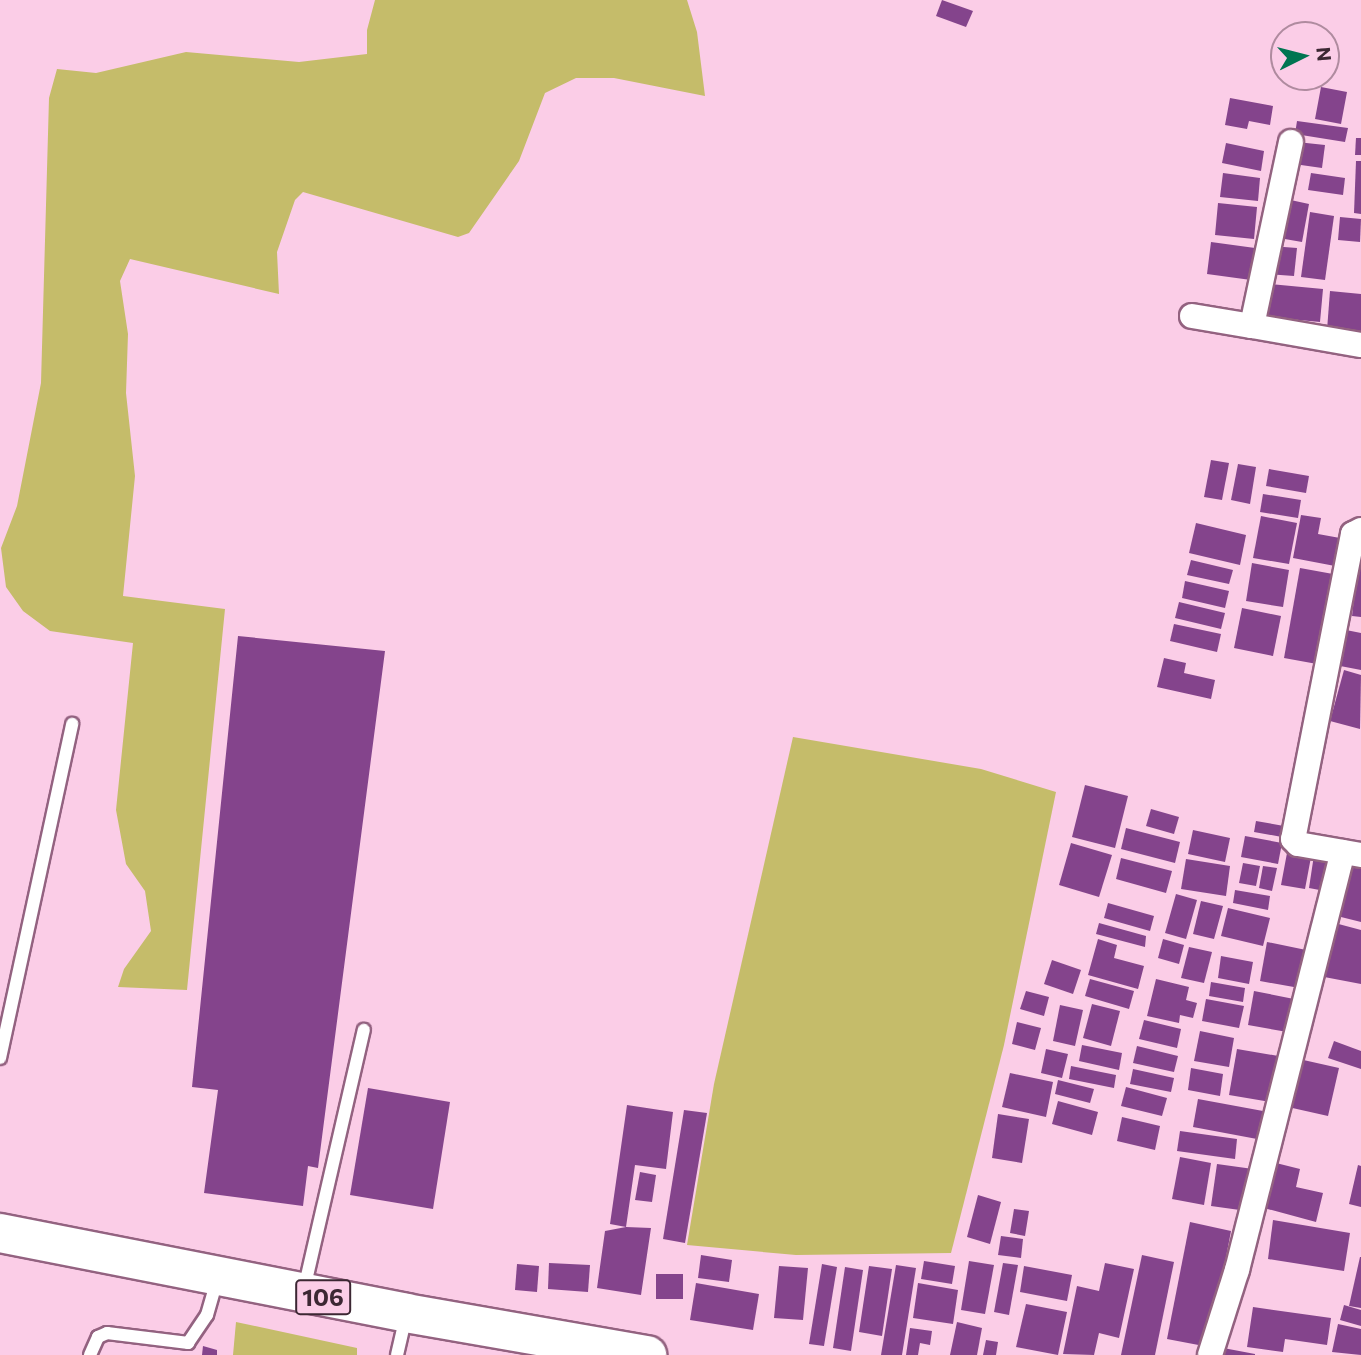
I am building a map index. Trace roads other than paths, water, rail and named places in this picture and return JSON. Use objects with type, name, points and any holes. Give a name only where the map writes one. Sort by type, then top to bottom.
[{"type":"main road","name":"106","points":[[7,1240],[219,1275],[406,1313],[531,1345],[647,1355]]},
{"type":"street","points":[[1252,326],[1291,142]]},
{"type":"street","points":[[1192,316],[1361,345]]},
{"type":"street","points":[[1210,1355],[1237,1270],[1352,853],[1298,844],[1294,831],[1353,534],[1361,530]]},
{"type":"lane","points":[[0,1058],[72,724]]},
{"type":"lane","points":[[303,1294],[364,1030]]},
{"type":"lane","points":[[89,1355],[98,1337],[107,1333],[188,1343],[207,1315],[219,1275]]},
{"type":"lane","points":[[397,1355],[406,1313]]}]
